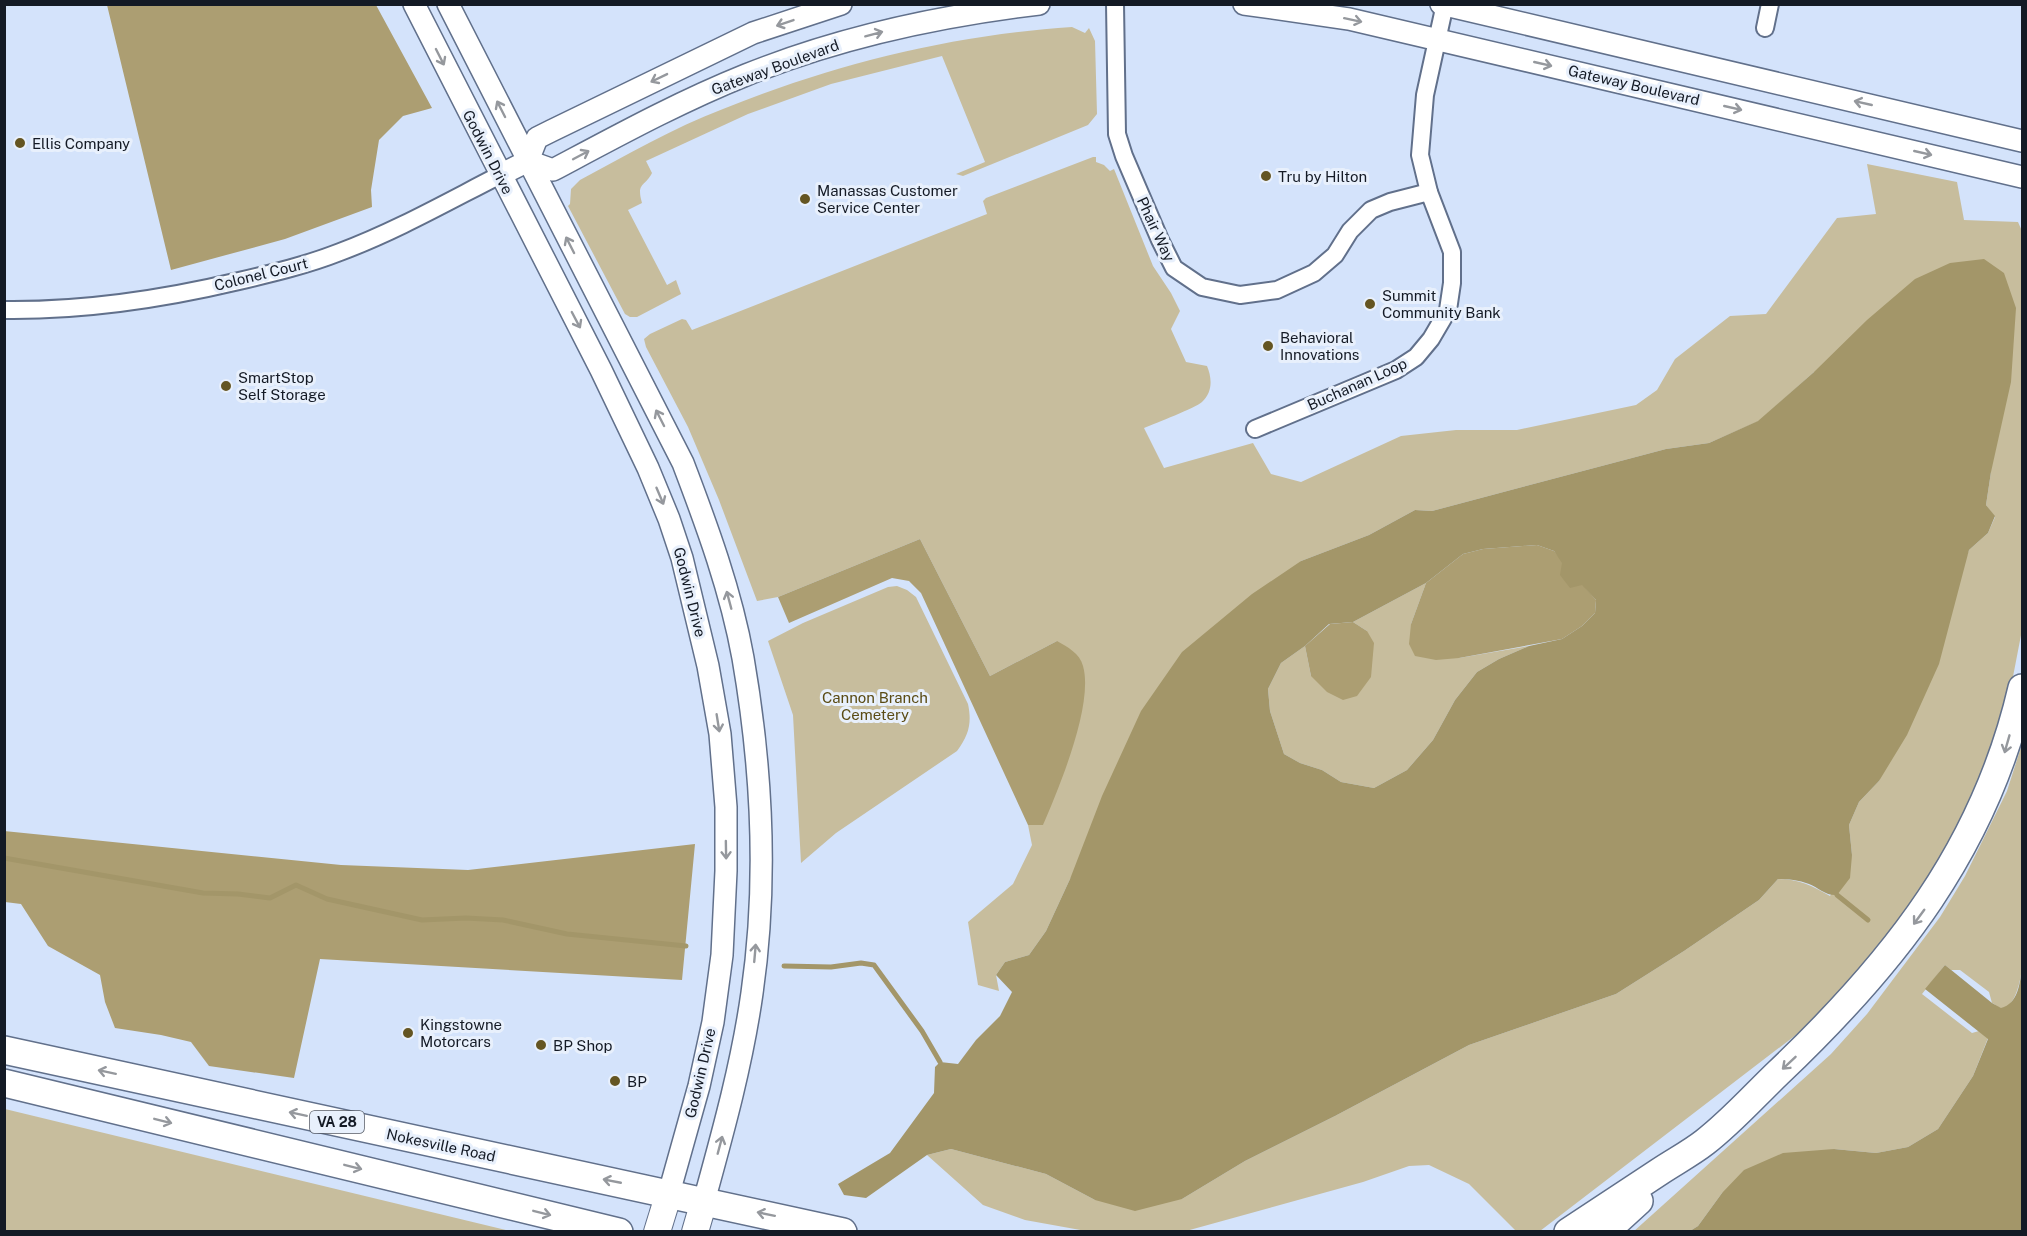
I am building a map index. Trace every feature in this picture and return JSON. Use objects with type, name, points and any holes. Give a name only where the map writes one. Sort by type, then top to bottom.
[{"type":"highway","points":[[1605,1232],[1705,1142],[1818,1035],[1896,949],[1929,904],[1960,853],[1983,806],[2004,755],[2022,688]]},
{"type":"highway","name":"Nokesville Road","points":[[4,1050],[843,1232]]},
{"type":"highway","points":[[4,1083],[620,1232]]},
{"type":"highway","points":[[1568,1232],[1705,1142]]},
{"type":"main road","name":"Godwin Drive","points":[[657,1232],[669,1193]]},
{"type":"main road","name":"Godwin Drive","points":[[695,1232],[704,1201]]},
{"type":"street","name":"Godwin Drive","points":[[414,4],[602,370],[648,468],[682,558],[708,666],[720,734],[726,807],[722,955],[713,1022],[699,1086],[669,1193]]},
{"type":"street","name":"Godwin Drive","points":[[448,4],[682,463],[710,536],[729,599],[742,657],[758,789],[761,875],[758,928],[752,992],[740,1064],[704,1201]]},
{"type":"street","points":[[500,175],[528,161],[537,138],[753,33],[841,4]]},
{"type":"street","name":"Gateway Boulevard","points":[[528,161],[553,170],[670,108],[746,75],[817,49],[881,31],[961,15],[1039,4]]},
{"type":"street","name":"Phair Way","points":[[1115,4],[1117,134],[1124,156],[1174,268],[1202,287],[1240,295],[1277,290],[1314,273],[1335,255],[1350,231],[1371,210],[1390,202],[1429,192]]},
{"type":"street","name":"Gateway Boulevard","points":[[1244,4],[1349,19],[2022,177]]},
{"type":"street","points":[[1765,28],[1770,4]]},
{"type":"street","points":[[1444,5],[2022,141]]},
{"type":"street","name":"Buchanan Loop","points":[[1255,429],[1396,370],[1416,357],[1431,339],[1448,310],[1452,283],[1452,252],[1429,192],[1420,155],[1425,95],[1444,5]]},
{"type":"street","name":"Colonel Court","points":[[4,310],[102,305],[156,299],[286,270],[392,231],[500,175]]},
{"type":"street","points":[[708,666],[742,657]]},
{"type":"green space","points":[[1072,27],[1085,33],[1089,28],[1095,41],[1097,114],[1088,125],[963,176],[956,174],[985,162],[942,56],[831,84],[748,114],[646,161],[652,173],[640,191],[642,203],[628,210],[667,285],[676,280],[681,294],[637,317],[625,314],[568,206],[571,189],[580,180],[686,125],[765,93],[851,65],[894,54],[982,37]]},
{"type":"green space","points":[[1096,157],[1096,162],[1104,165],[1110,171],[1114,169],[1153,266],[1180,311],[1171,329],[1186,362],[1207,366],[1210,375],[1210,389],[1202,402],[1144,428],[1164,468],[1253,443],[1271,474],[1301,482],[1401,436],[1456,430],[1517,430],[1636,405],[1657,390],[1675,359],[1730,316],[1766,314],[1837,218],[1876,214],[1867,164],[1957,182],[1964,220],[2018,222],[2022,231],[2022,630],[2011,687],[1990,763],[1914,911],[1818,1018],[1540,1231],[1516,1231],[1469,1184],[1429,1165],[1409,1166],[1363,1182],[1186,1231],[1086,1231],[1025,1220],[983,1205],[927,1155],[951,1149],[1046,1174],[1095,1200],[1182,1199],[1245,1161],[1469,1045],[1616,994],[1759,900],[1778,879],[1793,880],[1830,896],[1852,855],[1849,825],[1859,802],[1879,781],[1969,550],[1988,533],[1995,517],[1986,505],[1991,472],[1814,372],[1759,421],[1709,443],[1666,449],[1432,511],[1415,510],[1369,535],[1301,561],[1070,879],[1046,931],[1029,955],[1005,962],[996,975],[999,991],[978,985],[968,922],[1013,884],[1032,845],[1028,825],[1043,825],[1057,641],[990,676],[920,539],[778,597],[757,601],[719,500],[688,427],[644,339],[682,319],[686,320],[692,330],[987,214],[983,201],[986,198]]},
{"type":"green space","points":[[1426,583],[1411,624],[1459,658],[1529,646],[1477,672],[1455,700],[1433,740],[1407,770],[1374,788],[1341,782],[1322,770],[1300,763],[1284,754],[1270,711],[1268,689],[1281,663],[1305,646],[1311,676],[1367,631],[1353,622]]},
{"type":"green space","name":"Cannon Branch Cemetery","points":[[897,586],[916,597],[968,704],[970,717],[967,734],[957,751],[836,833],[801,863],[793,715],[768,641],[803,623],[888,587]]},
{"type":"green space","points":[[2022,744],[2022,968],[2020,979],[2013,999],[2005,1008],[1992,1003],[1989,992],[1960,970],[1951,970],[1945,965],[1922,994],[1972,1033],[1979,1031],[1988,1038],[1973,1076],[1938,1129],[1908,1147],[1876,1153],[1834,1149],[1722,1193],[1698,1226],[1690,1231],[1633,1232],[1831,1054],[1867,1014],[1940,917],[1965,876],[2007,791]]},
{"type":"green space","points":[[5,1109],[510,1231],[5,1231]]},
{"type":"shaded area","points":[[107,5],[376,5],[432,108],[403,116],[379,140],[371,190],[372,207],[285,239],[171,270]]},
{"type":"shaded area","points":[[1984,259],[2004,273],[2016,308],[2011,382],[1986,505],[1995,516],[1988,533],[1969,550],[1939,664],[1907,735],[1879,781],[1859,802],[1849,825],[1852,855],[1850,878],[1837,895],[1826,893],[1801,882],[1778,879],[1759,900],[1616,994],[1469,1045],[1245,1161],[1182,1199],[1135,1211],[1095,1200],[1046,1174],[951,1149],[927,1155],[866,1198],[844,1195],[838,1184],[890,1153],[934,1093],[935,1067],[940,1062],[958,1064],[976,1040],[1000,1016],[1012,992],[996,975],[1005,962],[1029,955],[1046,931],[1070,879],[1102,796],[1141,711],[1182,652],[1252,594],[1301,561],[1369,535],[1415,510],[1432,511],[1666,449],[1709,443],[1758,421],[1915,279],[1950,263]],"holes":[[[1537,545],[1554,551],[1562,563],[1560,575],[1570,588],[1582,585],[1596,600],[1595,613],[1582,626],[1562,639],[1529,646],[1477,672],[1455,700],[1433,740],[1407,770],[1374,788],[1341,782],[1322,770],[1300,763],[1284,754],[1270,711],[1268,689],[1281,663],[1305,646],[1329,624],[1353,622],[1426,583],[1463,554],[1483,549]]]},
{"type":"shaded area","points":[[920,539],[990,676],[1057,641],[1073,651],[1081,661],[1085,682],[1084,702],[1066,768],[1043,825],[1028,825],[921,593],[909,581],[892,578],[789,623],[778,597]]},
{"type":"shaded area","points":[[1537,545],[1554,551],[1596,600],[1595,613],[1582,626],[1562,639],[1459,658],[1436,660],[1415,656],[1409,644],[1411,624],[1426,583],[1463,554],[1483,549]]},
{"type":"shaded area","points":[[1353,622],[1367,631],[1374,643],[1371,677],[1357,696],[1343,700],[1327,692],[1311,676],[1305,646],[1330,624]]},
{"type":"shaded area","points":[[4,831],[341,865],[468,870],[695,844],[682,980],[320,959],[294,1078],[209,1066],[191,1042],[115,1028],[105,1002],[100,975],[48,946],[21,904],[5,902]]},
{"type":"shaded area","points":[[1945,965],[2001,1008],[2007,1006],[2015,998],[2022,968],[2022,1231],[1690,1231],[1698,1226],[1722,1193],[1744,1170],[1783,1153],[1834,1149],[1876,1153],[1908,1147],[1938,1129],[1973,1076],[1988,1039],[1925,989]]},
{"type":"waterway","points":[[4,858],[203,893],[270,898],[296,885],[327,899],[422,920],[466,918],[503,920],[567,934],[686,946]]},
{"type":"waterway","points":[[1837,895],[1868,920]]},
{"type":"waterway","points":[[784,966],[831,967],[861,963],[874,965],[922,1031],[940,1062]]},
{"type":"place","name":"Ellis Company","points":[[20,143]]},
{"type":"place","name":"Tru by Hilton","points":[[1266,176]]},
{"type":"place","name":"Manassas Customer Service Center","points":[[805,199]]},
{"type":"place","name":"Summit Community Bank","points":[[1370,304]]},
{"type":"place","name":"Behavioral Innovations","points":[[1268,346]]},
{"type":"place","name":"SmartStop Self Storage","points":[[226,386]]},
{"type":"place","name":"Kingstowne Motorcars","points":[[408,1033]]},
{"type":"place","name":"BP Shop","points":[[541,1045]]},
{"type":"place","name":"BP","points":[[615,1081]]}]
